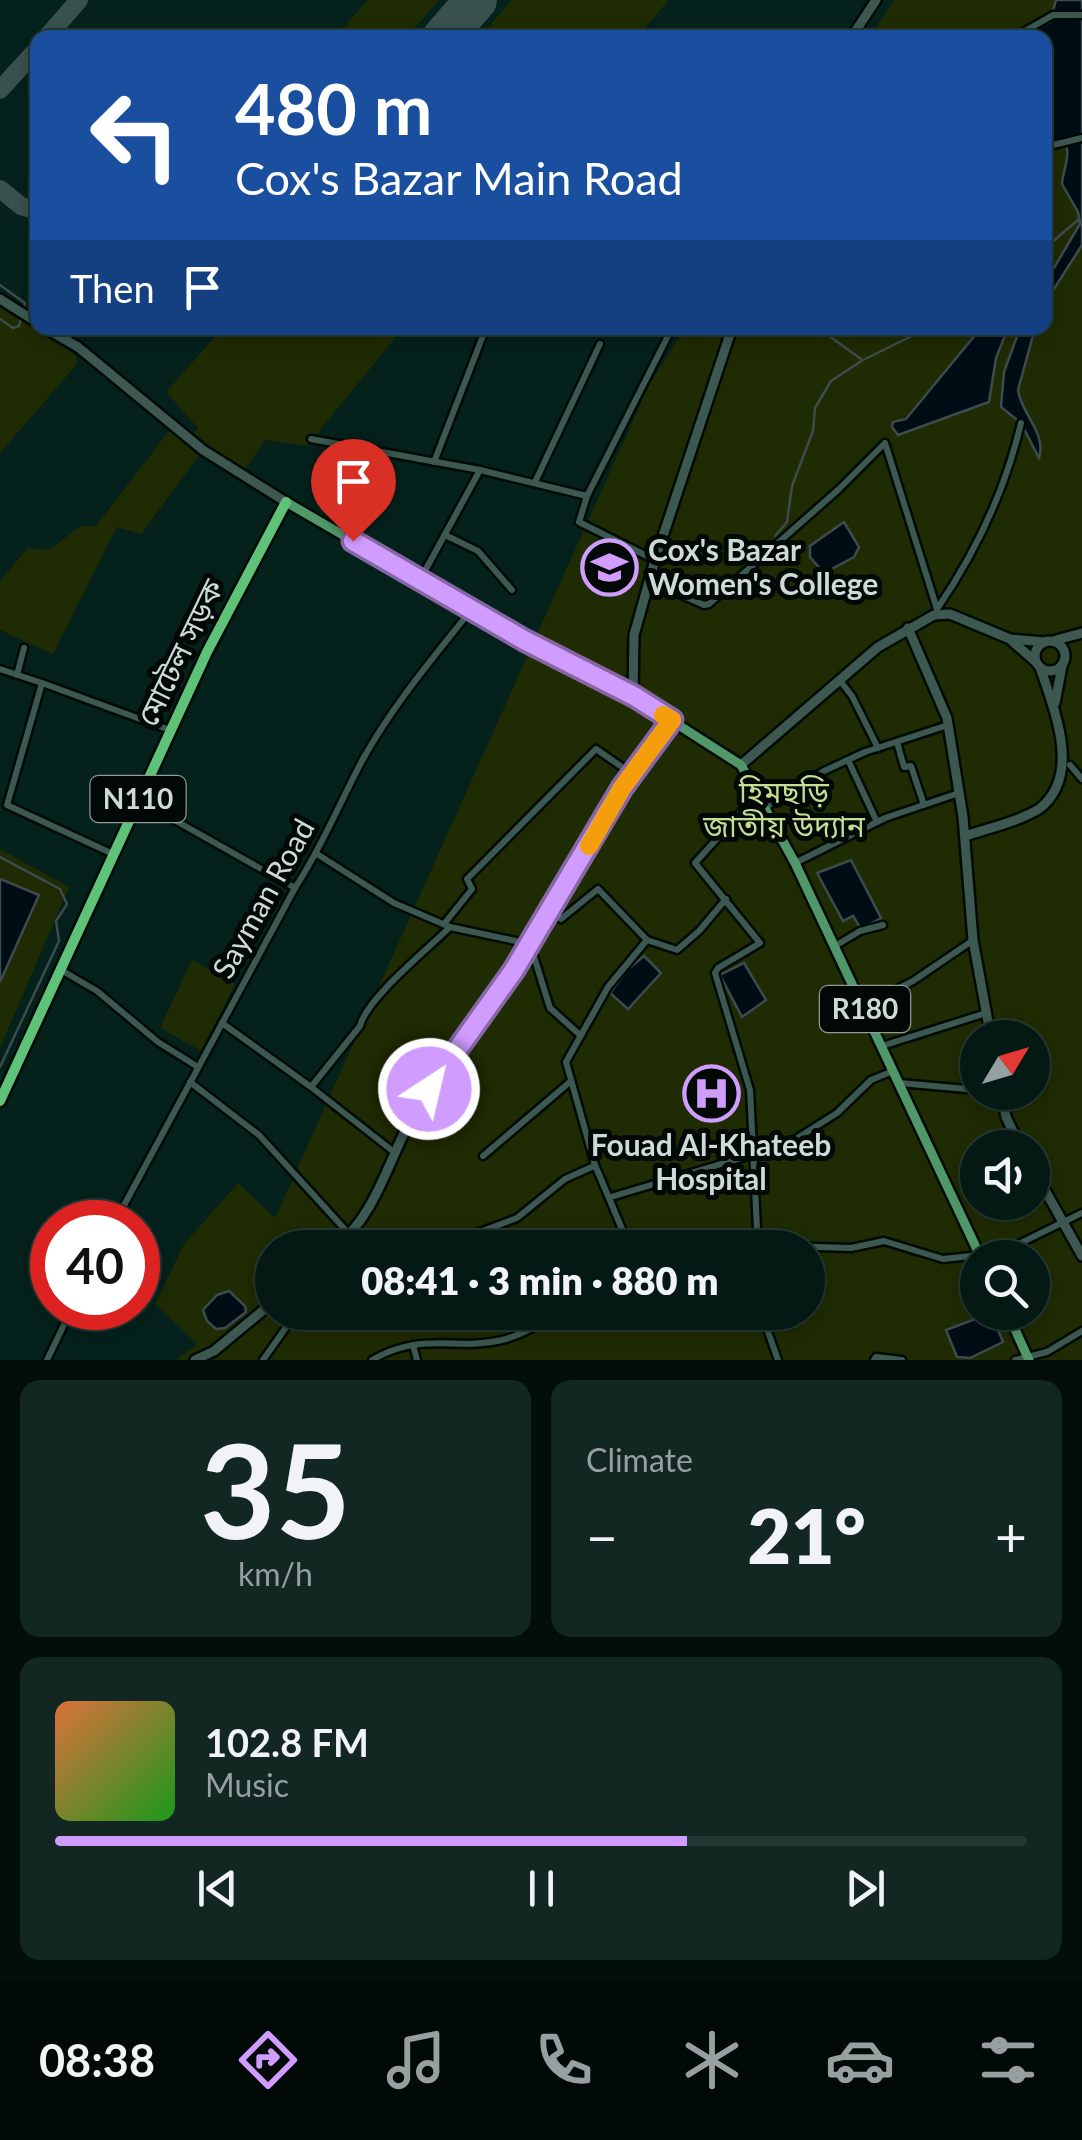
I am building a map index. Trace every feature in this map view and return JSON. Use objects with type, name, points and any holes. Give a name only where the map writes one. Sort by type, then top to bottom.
[{"type":"highway","name":"মোটেল সড়ক","points":[[0,1101],[207,652],[286,502]]},
{"type":"main road","name":"R180","points":[[286,502],[471,610],[634,696],[742,765],[795,863],[976,1240]]},
{"type":"main road","points":[[1015,1330],[1028,1358]]},
{"type":"street","points":[[856,30],[876,0]]},
{"type":"street","points":[[1027,30],[1053,15],[1082,15]]},
{"type":"street","points":[[1052,145],[1082,138]]},
{"type":"street","points":[[0,299],[30,318]]},
{"type":"street","points":[[58,335],[78,347],[203,450],[286,502]]},
{"type":"street","points":[[434,462],[483,335]]},
{"type":"street","points":[[655,560],[580,522],[587,496],[668,335]]},
{"type":"street","points":[[634,696],[634,635],[730,335]]},
{"type":"street","points":[[535,482],[600,344]]},
{"type":"street","points":[[742,765],[878,647],[936,612],[976,547],[1002,489],[1021,423]]},
{"type":"street","points":[[311,439],[480,470],[587,496]]},
{"type":"street","points":[[650,581],[709,604],[886,442],[936,612]]},
{"type":"street","points":[[420,580],[480,470]]},
{"type":"street","points":[[444,535],[478,551],[512,590]]},
{"type":"street","name":"Sayman Road","points":[[127,1200],[317,854],[364,758],[400,701],[471,610]]},
{"type":"street","points":[[936,612],[1010,639],[1038,664],[1054,671],[1082,635]]},
{"type":"street","points":[[908,628],[948,725],[960,793],[973,940],[988,1020]]},
{"type":"street","points":[[1010,639],[1047,641],[1082,635]]},
{"type":"street","points":[[1047,641],[1063,647],[1064,663],[1055,705]]},
{"type":"street","points":[[965,836],[1042,807],[1061,790],[1070,765],[1068,746],[1036,652],[1047,641]]},
{"type":"street","points":[[17,675],[24,648]]},
{"type":"street","points":[[0,669],[170,730]]},
{"type":"street","points":[[841,682],[858,706],[878,748]]},
{"type":"street","points":[[42,684],[6,805],[113,854]]},
{"type":"street","points":[[354,1230],[416,1108],[514,970],[632,774],[672,720]]},
{"type":"street","points":[[766,807],[848,760],[948,725]]},
{"type":"street","points":[[897,742],[904,768],[911,766],[924,805]]},
{"type":"street","points":[[311,1087],[360,1026],[368,1008],[447,925],[472,889],[467,879],[596,749],[632,774]]},
{"type":"street","points":[[848,760],[877,822]]},
{"type":"street","points":[[1070,765],[1082,779]]},
{"type":"street","points":[[758,792],[696,858],[698,867],[760,943],[718,968],[715,974],[750,1090],[759,1230]]},
{"type":"street","points":[[795,863],[877,822],[960,793]]},
{"type":"street","points":[[138,799],[295,888]]},
{"type":"street","points":[[317,854],[394,903],[447,925],[530,944]]},
{"type":"street","points":[[551,910],[562,918],[598,889],[647,940],[678,950],[726,898]]},
{"type":"street","points":[[835,946],[883,925]]},
{"type":"street","points":[[623,1230],[595,1165],[566,1062],[608,988],[647,940]]},
{"type":"street","points":[[864,1006],[914,981],[973,940]]},
{"type":"street","points":[[530,944],[550,1008],[580,1035]]},
{"type":"street","points":[[60,969],[97,990],[158,1042],[198,1067]]},
{"type":"street","points":[[882,1046],[987,1013]]},
{"type":"street","points":[[222,1023],[394,1152]]},
{"type":"street","points":[[610,1197],[788,1144],[837,1113],[871,1080],[894,1070]]},
{"type":"street","points":[[483,1156],[571,1081]]},
{"type":"street","points":[[190,1082],[260,1135],[346,1230]]},
{"type":"street","points":[[900,1083],[960,1088]]},
{"type":"street","points":[[485,1230],[517,1218],[565,1179],[595,1165]]},
{"type":"street","points":[[1050,1201],[1082,1256]]},
{"type":"street","points":[[1024,1240],[1082,1213]]},
{"type":"street","points":[[825,1247],[851,1248],[884,1242],[943,1259],[960,1258]]},
{"type":"street","points":[[195,1360],[214,1351],[255,1317]]},
{"type":"street","points":[[47,1360],[61,1330]]},
{"type":"street","points":[[263,1360],[284,1330]]},
{"type":"street","points":[[372,1360],[430,1341],[498,1342],[529,1330]]},
{"type":"street","points":[[767,1330],[778,1360]]},
{"type":"street","points":[[1015,1360],[1046,1352],[1082,1331]]},
{"type":"street","points":[[413,1345],[417,1360]]},
{"type":"street","points":[[874,1360],[902,1360]]},
{"type":"green space","points":[[368,0],[439,0],[413,30],[341,30]]},
{"type":"green space","points":[[512,0],[669,0],[643,30],[485,30]]},
{"type":"green space","name":"হিমছড়ি জাতীয় উদ্যান","points":[[894,0],[1082,0],[1082,1360],[176,1360],[197,1344],[160,1309],[160,1294],[184,1244],[238,1183],[275,1218],[649,385],[681,335],[1052,335],[1052,30],[875,30]]},
{"type":"green space","points":[[0,307],[30,326],[30,335],[43,335],[76,356],[77,364],[0,453]]},
{"type":"green space","points":[[217,335],[397,335],[307,446],[265,440],[244,471],[193,435],[198,428],[166,392]]},
{"type":"green space","points":[[169,431],[200,454],[141,534],[117,527],[53,654],[0,630],[0,581],[28,548],[49,550],[81,526],[96,526]]},
{"type":"green space","points":[[0,849],[69,887],[0,1048],[0,982],[39,896],[0,879]]},
{"type":"green space","points":[[192,960],[235,984],[201,1051],[160,1028]]},
{"type":"shaded area","points":[[1056,0],[1082,0],[1082,245],[1052,292],[1052,271],[1080,224],[1078,212],[1062,184],[1066,146],[1064,141],[1052,140],[1052,30],[1030,30],[1050,22]]},
{"type":"shaded area","points":[[975,335],[1005,335],[996,358],[989,402],[898,435],[893,422],[906,419]]},
{"type":"shaded area","points":[[1017,335],[1033,335],[1018,390],[1040,440],[1039,458],[1021,423],[1001,407],[1004,372]]},
{"type":"shaded area","points":[[844,522],[859,547],[854,557],[824,573],[810,557],[810,546]]},
{"type":"shaded area","points":[[851,860],[881,918],[861,929],[853,916],[843,921],[817,873]]},
{"type":"shaded area","points":[[0,879],[39,895],[0,982]]},
{"type":"shaded area","points":[[644,956],[661,973],[628,1009],[610,993]]},
{"type":"shaded area","points":[[744,963],[766,1000],[742,1017],[720,975]]},
{"type":"shaded area","points":[[229,1291],[246,1312],[225,1328],[216,1329],[203,1310],[217,1295]]},
{"type":"shaded area","points":[[960,1325],[960,1330],[998,1330],[1003,1342],[970,1358],[957,1357],[946,1330]]},
{"type":"waterway","points":[[1052,242],[1079,219]]},
{"type":"waterway","points":[[0,285],[25,303],[19,326],[13,328],[0,319]]},
{"type":"waterway","points":[[828,335],[861,359]]},
{"type":"waterway","points":[[775,536],[787,522],[792,486],[813,431],[815,408],[831,381],[914,335]]},
{"type":"waterway","points":[[0,857],[60,889],[67,904],[56,921],[59,941],[0,1067]]},
{"type":"taxiway","points":[[53,30],[79,0]]},
{"type":"taxiway","points":[[0,90],[30,57]]},
{"type":"taxiway","points":[[0,189],[30,209]]},
{"type":"runway","points":[[450,30],[476,0]]},
{"type":"slow traffic","points":[[589,846],[622,788],[672,720],[663,715]]},
{"type":"place","name":"Cox's Bazar Women's College","points":[[609,568]]},
{"type":"place","name":"Fouad Al-Khateeb Hospital","points":[[711,1094]]},
{"type":"route","points":[[353,541],[672,720],[622,788],[514,970],[429,1089]]}]
